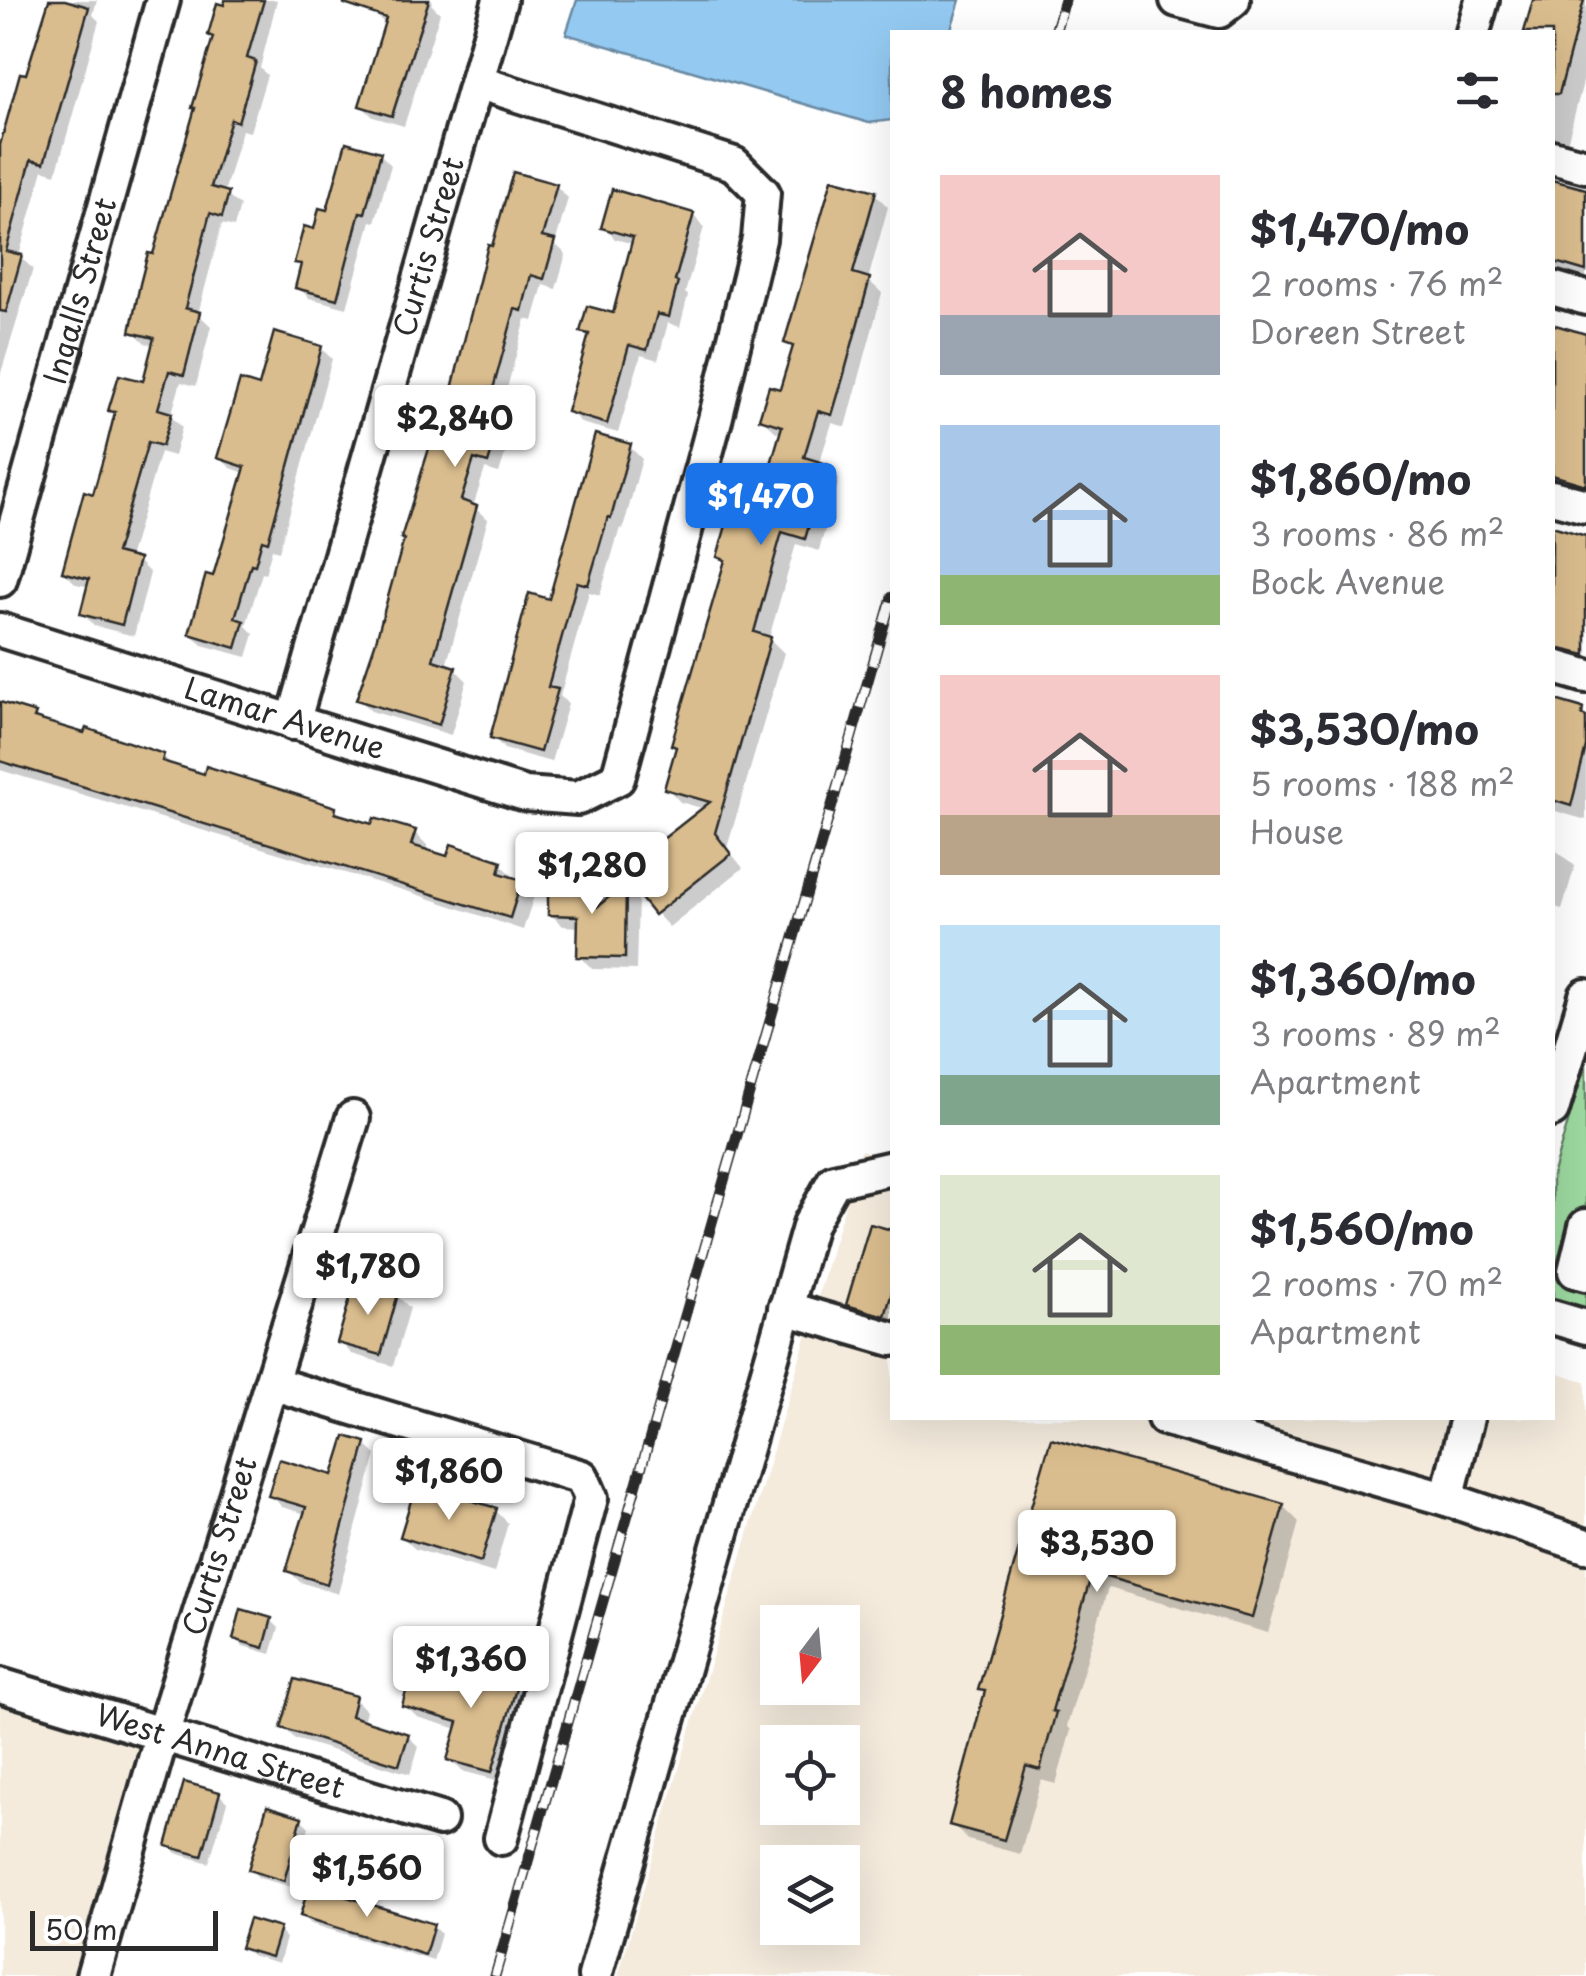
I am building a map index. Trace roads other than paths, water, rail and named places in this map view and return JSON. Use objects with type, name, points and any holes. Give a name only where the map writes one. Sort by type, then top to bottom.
[{"type":"street","name":"Ingalls Street","points":[[0,580],[163,0]]},
{"type":"street","name":"Curtis Street","points":[[293,723],[500,0]]},
{"type":"street","points":[[1178,0],[1220,10],[1233,0]]},
{"type":"street","points":[[1473,30],[1482,0]]},
{"type":"street","name":"Lamar Avenue","points":[[0,630],[525,794],[578,798],[618,778],[716,416],[760,231],[764,193],[734,164],[478,82]]},
{"type":"street","points":[[1555,157],[1586,166]]},
{"type":"street","points":[[1555,289],[1586,298]]},
{"type":"street","points":[[1555,497],[1586,506]]},
{"type":"street","points":[[1555,667],[1586,676]]},
{"type":"street","points":[[1555,1100],[1586,996]]},
{"type":"street","name":"Curtis Street","points":[[93,1976],[162,1734],[353,1118]]},
{"type":"street","points":[[595,1976],[810,1224],[834,1181],[890,1168]]},
{"type":"street","points":[[1586,1226],[1576,1271],[1586,1274]]},
{"type":"street","points":[[785,1308],[890,1338]]},
{"type":"street","points":[[1555,1318],[1586,1327]]},
{"type":"street","points":[[271,1383],[582,1477],[591,1498],[500,1838]]},
{"type":"street","points":[[1171,1420],[1446,1500],[1586,1546]]},
{"type":"street","points":[[1446,1500],[1466,1420]]},
{"type":"street","name":"West Anna Street","points":[[0,1685],[440,1820]]},
{"type":"water","points":[[577,0],[960,0],[951,30],[890,30],[890,120],[869,123],[566,34]]},
{"type":"railway","points":[[1056,30],[1065,0]]},
{"type":"railway","points":[[495,1976],[890,604]]}]
